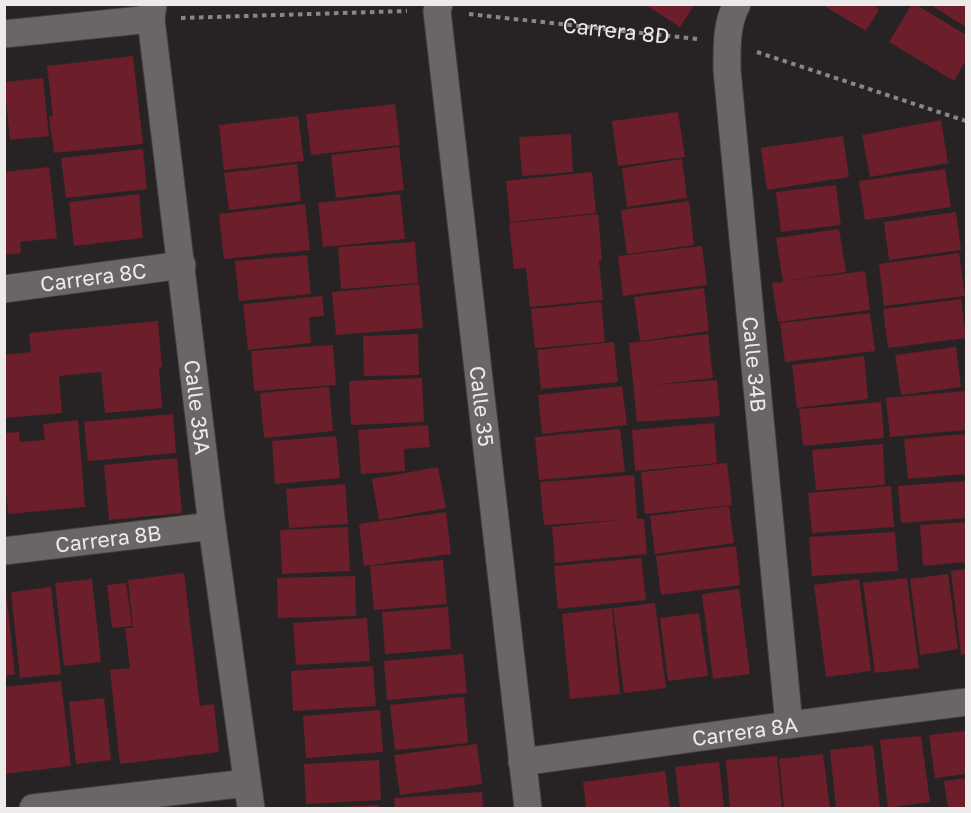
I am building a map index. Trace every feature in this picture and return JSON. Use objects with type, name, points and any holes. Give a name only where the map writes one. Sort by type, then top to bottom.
[{"type":"street","name":"Calle 34B","points":[[737,4],[732,12],[727,42],[728,82],[789,725]]},
{"type":"street","name":"Calle 35","points":[[438,8],[528,808]]},
{"type":"street","points":[[4,34],[152,12]]},
{"type":"street","name":"Calle 35A","points":[[152,12],[213,526],[249,796]]},
{"type":"street","name":"Carrera 8C","points":[[4,289],[182,266]]},
{"type":"street","name":"Carrera 8B","points":[[4,551],[213,526]]},
{"type":"street","name":"Carrera 8A","points":[[522,762],[966,702]]},
{"type":"street","points":[[33,808],[249,796]]},
{"type":"path","name":"Carrera 8D","points":[[152,12],[438,8],[727,42],[966,122]]},
{"type":"building","points":[[644,4],[695,4],[680,27]]},
{"type":"building","points":[[821,4],[879,4],[876,8],[879,10],[866,31]]},
{"type":"building","points":[[912,4],[966,35],[966,60],[954,81],[889,42]]},
{"type":"building","points":[[929,4],[966,4],[966,27]]},
{"type":"building","points":[[133,56],[143,144],[54,153],[49,117],[53,116],[47,66]]},
{"type":"building","points":[[43,78],[49,136],[10,140],[4,82]]},
{"type":"building","points":[[395,104],[400,145],[311,155],[306,114]]},
{"type":"building","points":[[678,112],[685,157],[618,166],[612,121]]},
{"type":"building","points":[[298,116],[304,161],[224,170],[219,125]]},
{"type":"building","points":[[941,120],[948,163],[870,177],[862,135]]},
{"type":"building","points":[[571,134],[573,172],[522,176],[519,137]]},
{"type":"building","points":[[843,136],[849,177],[767,190],[761,148]]},
{"type":"building","points":[[399,147],[404,190],[336,198],[331,155]]},
{"type":"building","points":[[143,149],[147,189],[66,198],[61,158]]},
{"type":"building","points":[[682,159],[687,198],[627,207],[622,168]]},
{"type":"building","points":[[297,164],[301,201],[229,210],[224,173]]},
{"type":"building","points":[[49,167],[57,238],[20,242],[21,253],[4,255],[4,172]]},
{"type":"building","points":[[945,169],[951,207],[865,220],[859,181]]},
{"type":"building","points":[[592,172],[596,213],[510,222],[506,181]]},
{"type":"building","points":[[836,185],[841,225],[781,232],[776,192]]},
{"type":"building","points":[[139,194],[143,238],[74,246],[69,202]]},
{"type":"building","points":[[400,194],[405,239],[323,247],[318,203]]},
{"type":"building","points":[[689,201],[694,245],[627,254],[621,210]]},
{"type":"building","points":[[305,204],[310,250],[224,259],[219,214]]},
{"type":"building","points":[[956,212],[961,250],[889,260],[884,222]]},
{"type":"building","points":[[598,214],[603,300],[530,307],[526,268],[514,269],[509,223]]},
{"type":"building","points":[[839,229],[846,272],[786,281],[865,271],[870,310],[778,322],[772,283],[783,282],[776,238]]},
{"type":"building","points":[[415,242],[418,283],[341,289],[338,247]]},
{"type":"building","points":[[702,246],[707,285],[623,296],[618,256]]},
{"type":"building","points":[[959,253],[965,296],[884,306],[879,264]]},
{"type":"building","points":[[307,255],[311,294],[239,301],[235,261]]},
{"type":"building","points":[[419,284],[423,328],[336,335],[332,292]]},
{"type":"building","points":[[704,288],[709,331],[640,341],[634,297]]},
{"type":"building","points":[[322,296],[324,316],[309,317],[311,343],[248,350],[243,304]]},
{"type":"building","points":[[961,299],[966,338],[888,348],[883,309]]},
{"type":"building","points":[[601,302],[605,342],[535,348],[531,309]]},
{"type":"building","points":[[870,313],[875,351],[785,362],[780,323]]},
{"type":"building","points":[[158,321],[162,367],[159,367],[162,408],[105,413],[101,372],[59,376],[62,413],[4,418],[4,355],[31,352],[29,333]]},
{"type":"building","points":[[418,334],[419,375],[364,376],[363,336]]},
{"type":"building","points":[[708,334],[713,378],[654,385],[717,380],[720,416],[637,422],[629,343]]},
{"type":"building","points":[[614,342],[618,382],[541,389],[537,350]]},
{"type":"building","points":[[333,345],[336,385],[254,391],[251,351]]},
{"type":"building","points":[[956,347],[961,387],[901,395],[895,355]]},
{"type":"building","points":[[864,356],[868,399],[797,408],[792,365]]},
{"type":"building","points":[[422,378],[424,422],[351,425],[349,381]]},
{"type":"building","points":[[622,386],[627,425],[542,434],[538,395]]},
{"type":"building","points":[[329,387],[333,431],[264,438],[260,393]]},
{"type":"building","points":[[966,391],[966,430],[890,437],[886,398]]},
{"type":"building","points":[[881,402],[884,438],[803,446],[799,409]]},
{"type":"building","points":[[173,414],[176,453],[88,461],[84,422]]},
{"type":"building","points":[[78,420],[85,507],[8,514],[4,471],[4,433],[19,432],[20,442],[45,440],[43,424]]},
{"type":"building","points":[[714,423],[717,463],[635,471],[632,430]]},
{"type":"building","points":[[428,425],[430,447],[404,449],[405,471],[361,474],[358,430]]},
{"type":"building","points":[[620,429],[625,472],[539,480],[535,437]]},
{"type":"building","points":[[966,434],[966,474],[908,479],[904,439]]},
{"type":"building","points":[[336,436],[340,478],[275,484],[272,441]]},
{"type":"building","points":[[883,444],[885,485],[816,490],[812,450]]},
{"type":"building","points":[[177,458],[182,513],[109,520],[104,465]]},
{"type":"building","points":[[727,463],[732,505],[645,514],[641,472]]},
{"type":"building","points":[[438,467],[446,508],[379,520],[372,479]]},
{"type":"building","points":[[634,475],[637,519],[644,519],[647,554],[555,563],[552,527],[620,520],[544,525],[540,482]]},
{"type":"building","points":[[966,481],[966,518],[901,523],[898,486]]},
{"type":"building","points":[[345,484],[348,524],[289,528],[286,489]]},
{"type":"building","points":[[891,486],[894,527],[812,533],[808,493]]},
{"type":"building","points":[[729,506],[734,543],[655,554],[650,516]]},
{"type":"building","points":[[446,512],[451,554],[364,566],[359,524]]},
{"type":"building","points":[[966,522],[966,562],[923,566],[920,525]]},
{"type":"building","points":[[348,527],[350,571],[282,574],[280,530]]},
{"type":"building","points":[[895,532],[898,571],[812,576],[809,537]]},
{"type":"building","points":[[736,546],[740,585],[661,595],[656,556]]},
{"type":"building","points":[[641,558],[646,600],[558,609],[554,566]]},
{"type":"building","points":[[443,560],[447,604],[374,610],[370,566]]},
{"type":"building","points":[[966,569],[966,654],[961,655],[951,571]]},
{"type":"building","points":[[184,573],[200,706],[214,704],[219,752],[120,764],[110,670],[130,668],[125,628],[133,628],[128,580]]},
{"type":"building","points":[[948,574],[958,649],[920,655],[910,579]]},
{"type":"building","points":[[355,576],[356,616],[278,618],[277,578]]},
{"type":"building","points":[[907,578],[919,668],[875,673],[863,583]]},
{"type":"building","points":[[92,579],[101,662],[64,666],[55,583]]},
{"type":"building","points":[[859,579],[871,671],[826,677],[814,585]]},
{"type":"building","points":[[126,583],[132,626],[112,628],[107,585]]},
{"type":"building","points":[[51,587],[61,674],[20,678],[11,592]]},
{"type":"building","points":[[739,589],[750,674],[713,679],[702,594]]},
{"type":"building","points":[[4,591],[6,591],[15,674],[4,676]]},
{"type":"building","points":[[655,603],[666,688],[624,693],[613,608]]},
{"type":"building","points":[[448,607],[451,649],[385,654],[382,612]]},
{"type":"building","points":[[612,608],[620,694],[570,699],[562,614]]},
{"type":"building","points":[[699,613],[708,676],[668,681],[660,618]]},
{"type":"building","points":[[367,618],[370,661],[296,665],[293,623]]},
{"type":"building","points":[[463,654],[467,693],[387,700],[384,661]]},
{"type":"building","points":[[373,666],[376,706],[293,711],[291,671]]},
{"type":"building","points":[[61,681],[71,766],[4,774],[4,687]]},
{"type":"building","points":[[464,697],[468,743],[395,750],[390,705]]},
{"type":"building","points":[[104,698],[111,760],[76,764],[69,702]]},
{"type":"building","points":[[380,710],[383,752],[306,758],[303,716]]},
{"type":"building","points":[[966,731],[966,774],[935,778],[929,735]]},
{"type":"building","points":[[921,736],[930,802],[888,808],[880,740]]},
{"type":"building","points":[[477,744],[482,784],[400,795],[394,755]]},
{"type":"building","points":[[873,745],[880,808],[836,808],[830,750]]},
{"type":"building","points":[[823,754],[830,808],[784,808],[779,759]]},
{"type":"building","points":[[777,756],[782,808],[730,808],[726,760]]},
{"type":"building","points":[[379,760],[381,800],[306,804],[304,764]]},
{"type":"building","points":[[719,762],[724,808],[680,808],[675,767]]},
{"type":"building","points":[[665,771],[670,808],[586,808],[583,782]]},
{"type":"building","points":[[966,778],[966,808],[948,808],[944,781]]},
{"type":"building","points":[[482,792],[483,808],[395,808],[394,798]]},
{"type":"building","points":[[378,805],[379,808],[341,808],[341,807]]}]
